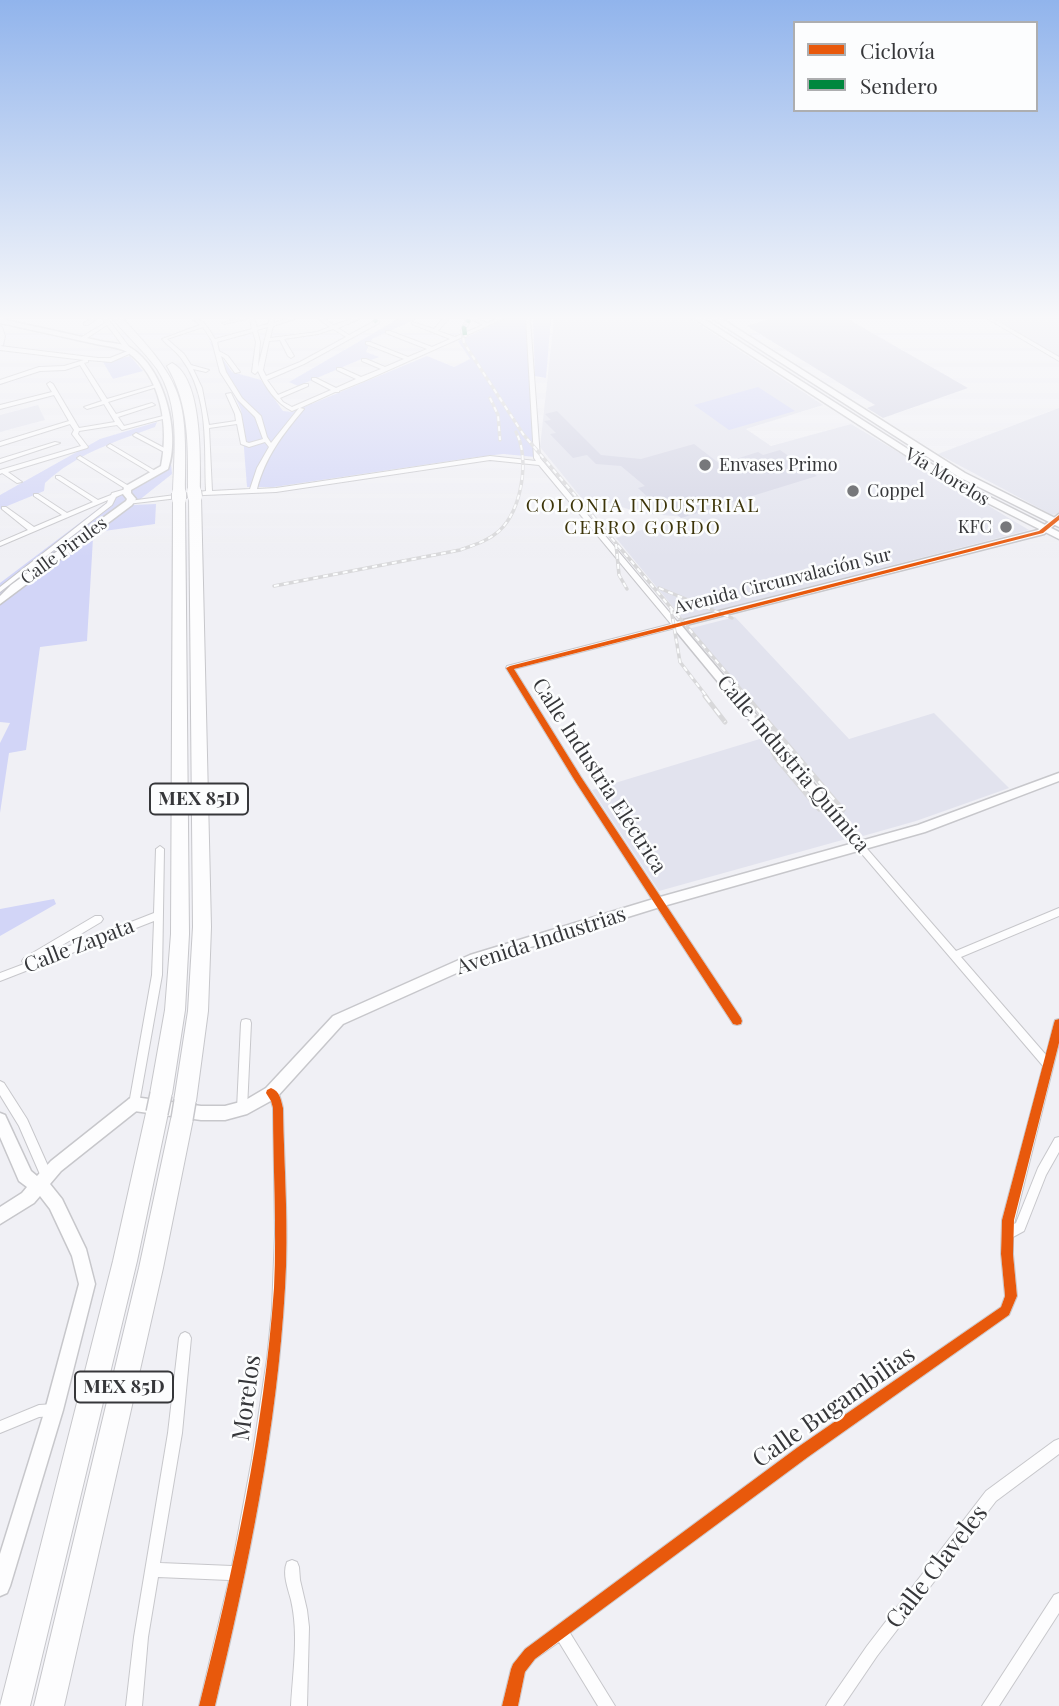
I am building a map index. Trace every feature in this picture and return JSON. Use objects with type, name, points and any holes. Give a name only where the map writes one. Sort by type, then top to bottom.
[{"type":"highway","name":"MEX 85D","points":[[49,1706],[151,1268],[184,1110],[198,1012],[202,927],[191,494],[174,399]]},
{"type":"highway","name":"MEX 85D","points":[[15,1706],[125,1261],[159,1104],[175,1010],[180,934],[191,494],[192,422],[188,399]]},
{"type":"main road","name":"Vía Morelos","points":[[823,399],[986,501],[1054,523]]},
{"type":"main road","name":"Vía Morelos","points":[[843,399],[962,475],[1054,523],[1059,536]]},
{"type":"street","points":[[1,406],[31,399]]},
{"type":"street","points":[[57,399],[77,430]]},
{"type":"street","points":[[87,407],[114,399]]},
{"type":"street","points":[[0,544],[128,489],[166,465],[167,417],[161,399]]},
{"type":"street","points":[[191,494],[205,427],[203,399]]},
{"type":"street","points":[[231,399],[245,445],[265,440]]},
{"type":"street","points":[[240,399],[258,416],[265,440],[272,448]]},
{"type":"street","points":[[279,399],[289,409],[320,399]]},
{"type":"street","points":[[129,503],[191,494],[276,490],[490,458],[540,463],[535,450],[535,399]]},
{"type":"street","points":[[106,401],[125,429],[167,417]]},
{"type":"street","points":[[115,415],[152,405]]},
{"type":"street","points":[[253,491],[272,448],[300,407]]},
{"type":"street","points":[[0,443],[70,422]]},
{"type":"street","points":[[205,427],[240,422]]},
{"type":"street","points":[[77,430],[119,423]]},
{"type":"street","points":[[1,471],[84,447],[75,434],[77,430]]},
{"type":"street","points":[[136,435],[168,452]]},
{"type":"street","points":[[0,461],[57,443]]},
{"type":"street","points":[[110,446],[155,473]]},
{"type":"street","points":[[80,458],[128,489],[132,499],[129,503]]},
{"type":"street","name":"Calle Industria Química","points":[[540,463],[859,845],[1047,1064]]},
{"type":"street","points":[[1,471],[19,482]]},
{"type":"street","points":[[58,477],[97,502]]},
{"type":"street","name":"Calle Pirules","points":[[2,594],[110,504],[114,494]]},
{"type":"street","points":[[36,495],[67,516]]},
{"type":"street","name":"Calle Pirules","points":[[2,594],[129,503]]},
{"type":"street","points":[[4,508],[33,530]]},
{"type":"street","name":"Avenida Circunvalación Sur","points":[[510,668],[1054,523]]},
{"type":"street","points":[[82,526],[92,530]]},
{"type":"street","name":"Calle Industria Eléctrica","points":[[510,668],[578,779],[737,1021]]},
{"type":"street","name":"Avenida Industrias","points":[[134,1104],[201,1113],[225,1113],[242,1109],[262,1101],[271,1093],[328,1028],[347,1015],[485,955],[952,819],[1059,777]]},
{"type":"street","points":[[0,1216],[28,1198],[42,1180],[134,1104],[157,975],[160,849]]},
{"type":"street","points":[[953,956],[1059,912]]},
{"type":"street","name":"Calle Zapata","points":[[1,977],[158,915]]},
{"type":"street","points":[[1,977],[98,919]]},
{"type":"street","points":[[242,1109],[246,1023]]},
{"type":"street","name":"Calle Bugambilias","points":[[510,1706],[521,1664],[561,1632],[803,1452],[1005,1311],[1011,1296],[1007,1230],[1059,1023]]},
{"type":"street","points":[[0,1086],[23,1123],[42,1180],[56,1204],[86,1271],[85,1298],[0,1586]]},
{"type":"street","name":"Morelos","points":[[207,1706],[237,1573],[262,1430],[278,1309],[278,1108],[271,1093]]},
{"type":"street","points":[[0,1120],[25,1176],[42,1180]]},
{"type":"street","points":[[1007,1230],[1013,1231],[1020,1227],[1042,1172],[1059,1142]]},
{"type":"street","points":[[134,1706],[141,1637],[175,1433],[185,1338]]},
{"type":"street","points":[[0,1427],[39,1411],[54,1410]]},
{"type":"street","name":"Calle Claveles","points":[[834,1706],[872,1650],[991,1496],[1059,1446]]},
{"type":"street","points":[[292,1567],[303,1640],[299,1706]]},
{"type":"street","points":[[154,1570],[237,1573]]},
{"type":"street","points":[[990,1706],[1059,1600]]},
{"type":"street","points":[[561,1632],[607,1706]]},
{"type":"shaded area","points":[[236,399],[274,399],[283,411],[292,412],[324,399],[531,399],[535,457],[503,454],[274,487],[247,487],[241,410]]},
{"type":"shaded area","points":[[545,399],[813,399],[823,405],[746,429],[771,446],[851,424],[1029,530],[683,619],[616,538],[683,517],[640,513],[600,500],[588,506],[540,447]]},
{"type":"shaded area","points":[[717,399],[776,399],[795,411],[729,430],[694,405]]},
{"type":"shaded area","points":[[38,405],[45,420],[0,432],[0,415]]},
{"type":"shaded area","points":[[1059,408],[1059,513],[1052,515],[938,454]]},
{"type":"shaded area","points":[[157,422],[155,427],[83,456],[45,483],[44,491],[0,509],[0,495],[100,439]]},
{"type":"shaded area","points":[[171,464],[172,474],[133,505],[156,504],[155,524],[104,531],[93,538],[87,641],[40,647],[26,750],[9,753],[0,813],[0,743],[10,723],[0,722],[0,583],[106,503],[160,474]]},
{"type":"shaded area","points":[[735,617],[849,739],[934,713],[1009,788],[916,821],[863,836],[688,629]]},
{"type":"shaded area","points":[[763,738],[846,839],[659,891],[592,790]]},
{"type":"shaded area","points":[[54,899],[56,904],[0,936],[0,909]]},
{"type":"building","points":[[865,399],[938,399],[883,418],[867,408],[875,405]]},
{"type":"building","name":"Envases Primo","points":[[557,411],[601,455],[641,459],[694,444],[720,464],[758,452],[763,455],[780,450],[817,476],[681,518],[658,498],[651,500],[638,488],[645,486],[621,466],[596,464],[587,455],[573,458],[550,434],[556,433],[544,421],[551,420],[545,414]]},
{"type":"railway","points":[[490,399],[498,415],[500,440]]},
{"type":"railway","points":[[500,399],[523,434],[747,697]]},
{"type":"railway","points":[[274,586],[460,550],[490,537],[507,522],[518,497],[523,469],[516,432]]},
{"type":"railway","points":[[616,544],[619,575],[627,589]]},
{"type":"railway","points":[[659,588],[732,618]]},
{"type":"railway","points":[[671,609],[680,662],[707,697]]},
{"type":"railway","points":[[705,696],[725,722]]},
{"type":"railway","points":[[746,696],[843,810]]},
{"type":"railway","points":[[757,717],[776,758],[819,809]]},
{"type":"cycle path","points":[[737,1021],[578,779],[510,668],[1041,532],[1059,517]]},
{"type":"cycle path","points":[[510,1706],[518,1669],[530,1654],[803,1452],[1005,1311],[1011,1296],[1007,1254],[1008,1220],[1059,1023]]},
{"type":"cycle path","points":[[207,1706],[250,1509],[273,1359],[280,1285],[281,1234],[278,1108],[271,1093]]},
{"type":"place","name":"Envases Primo","points":[[705,465]]},
{"type":"place","name":"Coppel","points":[[853,491]]},
{"type":"place","name":"KFC","points":[[1006,527]]},
{"type":"district","name":"COLONIA INDUSTRIAL CERRO GORDO","points":[[643,517]]}]
